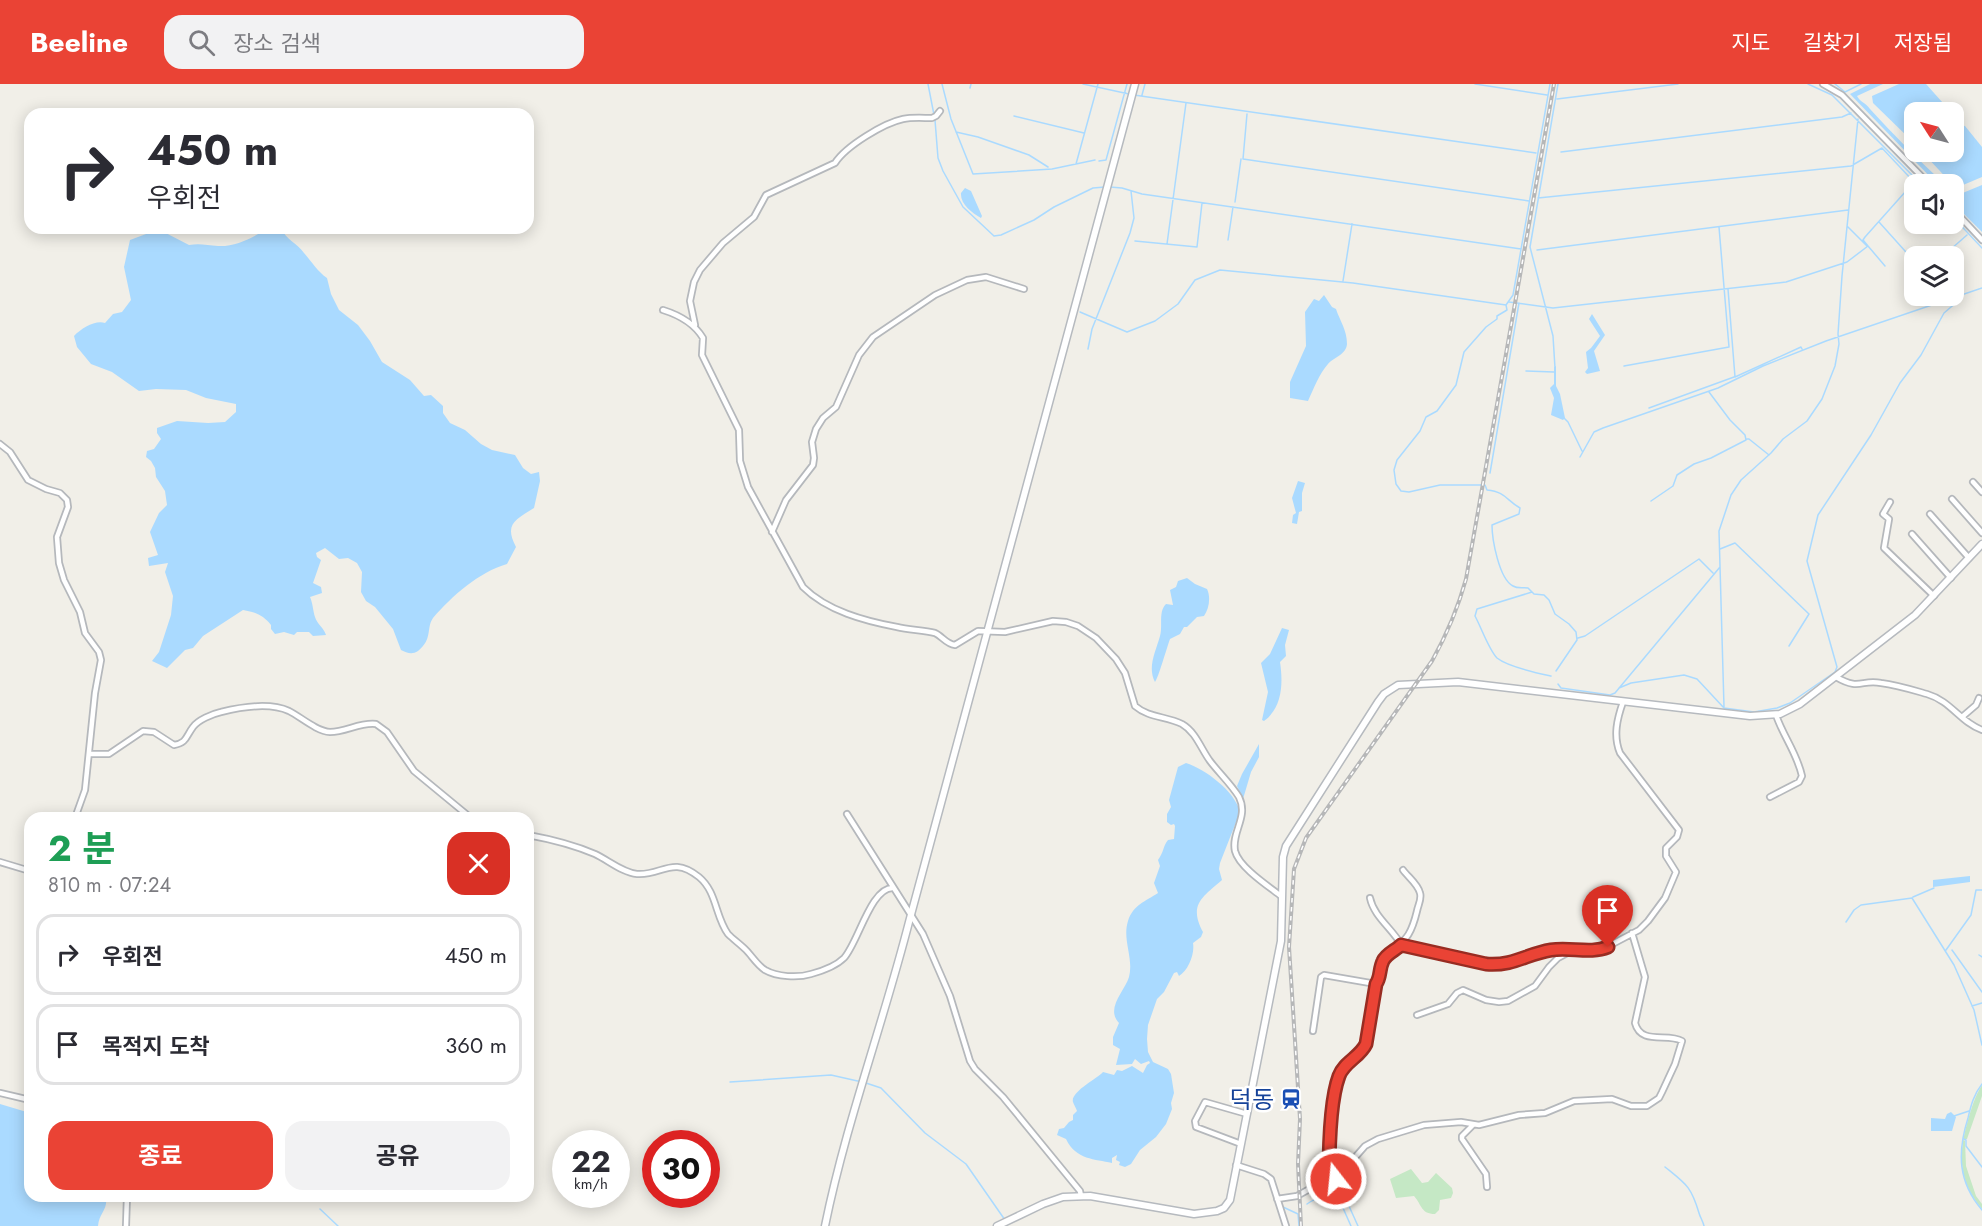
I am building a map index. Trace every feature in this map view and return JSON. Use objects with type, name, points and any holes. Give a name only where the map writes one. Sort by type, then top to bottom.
[{"type":"main road","points":[[825,1226],[912,914],[986,630],[1135,84]]},
{"type":"main road","points":[[997,1226],[1053,1200],[1081,1196],[1184,1213],[1210,1214],[1224,1208],[1230,1200],[1281,941],[1282,865],[1286,846],[1378,702],[1391,688],[1406,684],[1458,682],[1750,716],[1776,715],[1800,704],[1901,627],[1934,596],[1982,544]]},
{"type":"street","points":[[1823,84],[1842,95],[1919,174]]},
{"type":"street","points":[[940,111],[932,118],[902,119],[871,133],[840,155],[835,163],[766,195],[754,217],[723,243],[700,270],[694,282],[690,301],[692,319],[703,338],[702,356],[739,430],[740,461],[748,487],[802,587],[833,609],[896,627],[937,634],[954,645],[959,644],[971,633],[986,630],[1005,632],[1045,622],[1060,621],[1078,626],[1106,647],[1125,673],[1135,706],[1149,715],[1188,728],[1208,759],[1232,786],[1242,807],[1241,821],[1234,844],[1237,856],[1247,868],[1281,896]]},
{"type":"street","points":[[1964,221],[1982,240]]},
{"type":"street","points":[[772,532],[786,500],[813,465],[812,442],[816,429],[836,407],[859,355],[873,337],[935,295],[967,280],[986,277],[1024,289]]},
{"type":"street","points":[[663,310],[696,328]]},
{"type":"street","points":[[0,444],[10,452],[28,480],[60,493],[67,500],[68,507],[57,537],[59,563],[64,580],[81,612],[85,633],[99,652],[101,660],[95,693],[85,790],[77,812]]},
{"type":"street","points":[[1973,482],[1982,492]]},
{"type":"street","points":[[1952,499],[1982,533]]},
{"type":"street","points":[[1890,502],[1883,514],[1889,519],[1884,548],[1934,596]]},
{"type":"street","points":[[1930,514],[1969,558]]},
{"type":"street","points":[[1912,534],[1951,578]]},
{"type":"street","points":[[1836,676],[1856,686],[1878,682],[1929,694],[1942,700],[1968,723],[1982,730]]},
{"type":"street","points":[[1962,717],[1976,705],[1978,699]]},
{"type":"street","points":[[1370,898],[1381,920],[1401,945],[1486,964],[1513,963],[1551,950],[1601,950],[1632,933],[1648,921],[1665,898],[1676,872],[1666,856],[1666,848],[1677,837],[1679,830],[1620,753],[1616,742],[1617,720],[1623,702]]},
{"type":"street","points":[[90,754],[109,754],[143,731],[154,732],[174,745],[180,744],[188,738],[193,726],[217,713],[269,706],[278,707],[329,732],[370,723],[380,725],[414,771],[464,812]]},
{"type":"street","points":[[1770,797],[1799,782],[1802,776],[1794,752],[1780,728],[1776,715]]},
{"type":"street","points":[[848,814],[923,934],[950,996],[970,1061],[1002,1096],[1080,1191],[1081,1196]]},
{"type":"street","points":[[534,836],[594,854],[635,874],[676,866],[690,871],[704,882],[712,894],[724,929],[728,934],[766,970],[790,976],[801,977],[812,974],[839,962],[857,939],[870,906],[883,891],[893,888]]},
{"type":"street","points":[[0,862],[24,869]]},
{"type":"street","points":[[1329,1178],[1332,1119],[1339,1074],[1366,1044],[1382,961],[1401,945],[1412,931],[1421,894],[1402,870]]},
{"type":"street","points":[[1277,1198],[1298,1196],[1329,1178],[1336,1179],[1360,1150],[1378,1139],[1424,1125],[1461,1122],[1479,1125],[1519,1115],[1545,1113],[1574,1101],[1612,1099],[1639,1107],[1647,1106],[1659,1098],[1675,1064],[1682,1041],[1673,1037],[1654,1038],[1636,1028],[1635,1023],[1645,977],[1632,933]]},
{"type":"street","points":[[1417,1015],[1448,1004],[1457,993],[1463,990],[1486,1000],[1508,1001],[1535,986],[1558,958],[1574,949]]},
{"type":"street","points":[[1313,1031],[1321,977],[1324,975],[1376,984]]},
{"type":"street","points":[[0,1093],[24,1099]]},
{"type":"street","points":[[1241,1144],[1196,1127],[1195,1121],[1205,1102],[1247,1114]]},
{"type":"street","points":[[1473,1125],[1462,1136],[1462,1139],[1486,1174],[1487,1187]]},
{"type":"street","points":[[1236,1166],[1264,1174],[1271,1179],[1286,1226]]},
{"type":"street","points":[[126,1226],[127,1202]]},
{"type":"green space","points":[[1982,1085],[1982,1096],[1967,1139],[1964,1139],[1972,1106]]},
{"type":"green space","points":[[1963,1139],[1966,1166],[1982,1209],[1974,1199],[1964,1178]]},
{"type":"green space","points":[[1411,1169],[1422,1183],[1428,1182],[1436,1173],[1452,1188],[1451,1198],[1440,1200],[1439,1210],[1435,1214],[1424,1211],[1414,1196],[1396,1198],[1390,1179]]},
{"type":"water","points":[[1870,84],[1883,84],[1857,96],[1904,145],[1904,150],[1850,94]]},
{"type":"water","points":[[1899,84],[1926,84],[1942,102],[1904,102],[1904,133],[1873,103],[1872,96]]},
{"type":"water","points":[[1965,126],[1982,147],[1982,177],[1964,185],[1964,174],[1943,174],[1931,162],[1964,162]]},
{"type":"water","points":[[1916,162],[1921,162],[1934,174],[1927,174]]},
{"type":"water","points":[[1982,185],[1982,232],[1964,214],[1964,192]]},
{"type":"water","points":[[965,188],[971,191],[981,218],[970,211],[962,201],[961,193]]},
{"type":"water","points":[[146,234],[168,234],[189,245],[225,246],[257,235],[285,234],[327,278],[331,294],[339,310],[358,325],[382,362],[410,380],[424,396],[431,395],[443,406],[443,413],[450,423],[465,430],[492,450],[515,455],[523,468],[531,474],[539,472],[540,481],[534,508],[521,516],[511,528],[516,547],[507,564],[476,579],[449,601],[433,618],[426,642],[416,652],[401,650],[393,629],[375,607],[366,601],[361,592],[362,572],[357,563],[348,558],[339,559],[325,548],[316,553],[321,560],[313,583],[321,587],[322,593],[310,597],[316,619],[326,635],[313,636],[309,632],[297,632],[294,635],[284,632],[275,634],[265,619],[243,610],[203,636],[193,648],[185,650],[167,668],[152,661],[159,652],[171,615],[173,596],[165,572],[168,563],[149,566],[148,558],[158,555],[150,532],[159,513],[167,505],[165,491],[156,477],[155,468],[146,457],[147,451],[154,449],[161,439],[157,428],[177,421],[225,422],[236,412],[236,404],[206,398],[186,390],[139,391],[112,372],[91,364],[77,347],[74,336],[89,325],[105,323],[113,314],[122,312],[131,300],[124,267],[130,240]]},
{"type":"water","points":[[1324,295],[1336,309],[1346,334],[1346,348],[1325,368],[1308,401],[1290,398],[1290,382],[1306,346],[1305,312],[1314,299],[1319,301]]},
{"type":"water","points":[[1592,314],[1605,335],[1594,351],[1600,371],[1587,374],[1585,372],[1588,368],[1586,352],[1600,336],[1589,319]]},
{"type":"water","points":[[1556,366],[1556,386],[1565,418],[1563,420],[1551,415],[1554,398],[1550,388],[1554,384],[1554,367]]},
{"type":"water","points":[[1298,481],[1305,483],[1302,493],[1302,511],[1299,512],[1297,524],[1292,523],[1293,515],[1296,513],[1292,498]]},
{"type":"water","points":[[1187,578],[1207,589],[1209,599],[1207,610],[1204,616],[1197,617],[1187,627],[1184,627],[1180,634],[1170,639],[1155,682],[1152,665],[1161,632],[1162,611],[1166,604],[1173,605],[1170,590],[1176,587],[1178,581]]},
{"type":"water","points":[[1282,628],[1289,630],[1285,645],[1286,656],[1280,662],[1280,694],[1275,709],[1264,721],[1262,720],[1268,692],[1261,663],[1270,654]]},
{"type":"water","points":[[1259,744],[1259,757],[1251,772],[1243,799],[1237,786]]},
{"type":"water","points":[[1186,763],[1202,770],[1226,789],[1240,812],[1220,863],[1222,880],[1204,897],[1197,908],[1203,932],[1201,937],[1193,943],[1192,957],[1188,966],[1179,976],[1177,972],[1174,973],[1164,992],[1157,999],[1148,1025],[1148,1052],[1153,1062],[1168,1069],[1171,1074],[1174,1093],[1172,1109],[1166,1124],[1156,1137],[1140,1150],[1131,1164],[1125,1167],[1119,1165],[1120,1162],[1116,1160],[1117,1155],[1112,1158],[1112,1163],[1080,1155],[1066,1139],[1057,1135],[1059,1129],[1064,1128],[1073,1120],[1073,1115],[1077,1111],[1073,1098],[1103,1072],[1114,1075],[1117,1070],[1122,1071],[1132,1066],[1143,1073],[1150,1063],[1149,1061],[1141,1064],[1135,1059],[1132,1064],[1116,1065],[1120,1049],[1113,1045],[1113,1037],[1119,1023],[1114,1011],[1129,977],[1130,963],[1126,935],[1128,921],[1137,907],[1158,893],[1154,883],[1160,866],[1158,860],[1168,840],[1174,839],[1175,826],[1167,822],[1167,814],[1171,807],[1169,800],[1178,767]]},
{"type":"water","points":[[1970,876],[1970,882],[1933,887],[1933,880]]},
{"type":"water","points":[[0,1104],[24,1111],[24,1202],[106,1202],[106,1205],[98,1226],[0,1226]]},
{"type":"water","points":[[1951,1112],[1956,1117],[1952,1131],[1931,1131],[1931,1118],[1945,1119]]},
{"type":"waterway","points":[[928,84],[935,120],[938,158],[943,171],[963,207],[994,236],[1034,220],[1054,207],[1093,188],[1105,187]]},
{"type":"waterway","points":[[942,84],[951,119],[973,174],[1052,169],[1095,160]]},
{"type":"waterway","points":[[970,88],[971,84]]},
{"type":"waterway","points":[[1083,84],[1129,94]]},
{"type":"waterway","points":[[1076,164],[1098,84]]},
{"type":"waterway","points":[[1099,161],[1106,160],[1127,84]]},
{"type":"waterway","points":[[1142,95],[1145,84]]},
{"type":"waterway","points":[[1475,84],[1547,95]]},
{"type":"waterway","points":[[1080,312],[1127,332],[1155,321],[1178,304],[1195,280],[1220,270],[1353,283],[1506,305],[1513,295],[1550,84]]},
{"type":"waterway","points":[[1555,368],[1553,336],[1530,247],[1558,84]]},
{"type":"waterway","points":[[1557,99],[1678,84]]},
{"type":"waterway","points":[[1808,84],[1832,95],[1911,174]]},
{"type":"waterway","points":[[1835,84],[1845,92],[1861,84]]},
{"type":"waterway","points":[[1134,95],[1536,153]]},
{"type":"waterway","points":[[1167,244],[1186,103]]},
{"type":"waterway","points":[[1561,152],[1842,117],[1851,113]]},
{"type":"waterway","points":[[1247,114],[1243,159],[1529,201]]},
{"type":"waterway","points":[[1014,116],[1084,133]]},
{"type":"waterway","points":[[1724,707],[1719,531],[1731,495],[1741,480],[1783,439],[1807,421],[1822,399],[1835,366],[1839,344],[1842,276],[1858,119]]},
{"type":"waterway","points":[[956,132],[978,137],[1029,155],[1048,167]]},
{"type":"waterway","points":[[1509,302],[1553,308],[1786,282],[1847,262],[1868,246],[1863,240],[1865,237],[1914,182],[1882,148],[1851,166],[1538,198]]},
{"type":"waterway","points":[[1235,202],[1241,159]]},
{"type":"waterway","points":[[1110,187],[1142,194],[1521,249]]},
{"type":"waterway","points":[[1088,349],[1092,329],[1130,233],[1134,218],[1131,191]]},
{"type":"waterway","points":[[1135,241],[1197,247],[1202,203]]},
{"type":"waterway","points":[[1228,240],[1233,207]]},
{"type":"waterway","points":[[1537,250],[1848,210]]},
{"type":"waterway","points":[[1879,222],[1904,250]]},
{"type":"waterway","points":[[1343,281],[1352,224]]},
{"type":"waterway","points":[[1624,366],[1729,347],[1719,227]]},
{"type":"waterway","points":[[1848,227],[1867,246]]},
{"type":"waterway","points":[[1964,229],[1982,248]]},
{"type":"waterway","points":[[1954,246],[1967,235]]},
{"type":"waterway","points":[[1868,246],[1885,266]]},
{"type":"waterway","points":[[1580,457],[1594,432],[1603,428],[1718,388],[1763,366],[1826,341],[1982,288]]},
{"type":"waterway","points":[[1728,289],[1735,377],[1801,347],[1802,349]]},
{"type":"waterway","points":[[1490,473],[1519,303]]},
{"type":"waterway","points":[[1506,305],[1507,310],[1497,316],[1497,319],[1486,327],[1464,352],[1456,385],[1437,411],[1426,417],[1420,431],[1397,460],[1394,470],[1396,484],[1401,491],[1409,492],[1440,485],[1485,485],[1487,490],[1502,494],[1520,508],[1519,514],[1492,525],[1495,549],[1500,567],[1508,582],[1515,587],[1528,588],[1534,594],[1544,595],[1549,600],[1555,614],[1576,632],[1577,640],[1556,671]]},
{"type":"waterway","points":[[1619,688],[1631,683],[1684,675],[1697,679],[1724,708],[1754,712],[1790,703],[1835,672],[1837,667],[1807,561],[1818,515],[1871,435],[1900,383],[1921,355],[1944,313],[1952,306]]},
{"type":"waterway","points":[[1526,371],[1554,372]]},
{"type":"waterway","points":[[1649,408],[1734,377]]},
{"type":"waterway","points":[[1651,501],[1673,486],[1677,475],[1694,464],[1746,440],[1745,435],[1730,420],[1709,392]]},
{"type":"waterway","points":[[1564,418],[1582,451]]},
{"type":"waterway","points":[[1747,439],[1769,455]]},
{"type":"waterway","points":[[1720,549],[1735,543],[1809,614],[1789,646]]},
{"type":"waterway","points":[[1578,638],[1585,636],[1699,559],[1713,573]]},
{"type":"waterway","points":[[1558,684],[1561,688],[1610,695],[1615,693],[1720,567]]},
{"type":"waterway","points":[[1532,592],[1477,609],[1475,616],[1497,658],[1515,667],[1551,676]]},
{"type":"waterway","points":[[1913,897],[1934,888]]},
{"type":"waterway","points":[[1946,950],[1971,915],[1976,890],[1982,890]]},
{"type":"waterway","points":[[1846,922],[1854,910],[1861,905],[1912,898],[1954,965],[1974,1010],[1982,1045]]},
{"type":"waterway","points":[[1952,950],[1982,992]]},
{"type":"waterway","points":[[1972,1006],[1982,1003]]},
{"type":"waterway","points":[[730,1082],[831,1075],[862,1082]]},
{"type":"waterway","points":[[866,1083],[881,1088],[925,1133],[966,1164],[1005,1220]]},
{"type":"waterway","points":[[1982,1084],[1970,1109],[1961,1155],[1968,1189],[1982,1210]]},
{"type":"waterway","points":[[1954,1116],[1969,1111]]},
{"type":"waterway","points":[[1964,1139],[1966,1146],[1982,1167]]},
{"type":"waterway","points":[[1665,1167],[1690,1191],[1704,1226]]},
{"type":"waterway","points":[[1344,1195],[1358,1226]]},
{"type":"waterway","points":[[1307,1204],[1322,1197],[1339,1199],[1351,1226]]},
{"type":"waterway","points":[[1283,1207],[1298,1214],[1299,1226]]},
{"type":"waterway","points":[[320,1209],[338,1226]]},
{"type":"railway","points":[[1301,1226],[1298,1164],[1300,1119],[1289,947],[1294,869],[1306,838],[1432,661],[1447,631],[1466,579],[1554,84]]},
{"type":"place","name":"덕동","points":[[1291,1099]]},
{"type":"route","points":[[1336,1179],[1329,1178],[1336,1087],[1339,1074],[1366,1044],[1376,984],[1380,979],[1382,961],[1387,956],[1401,945],[1486,964],[1496,964],[1513,963],[1551,950],[1601,950],[1608,947]]}]
